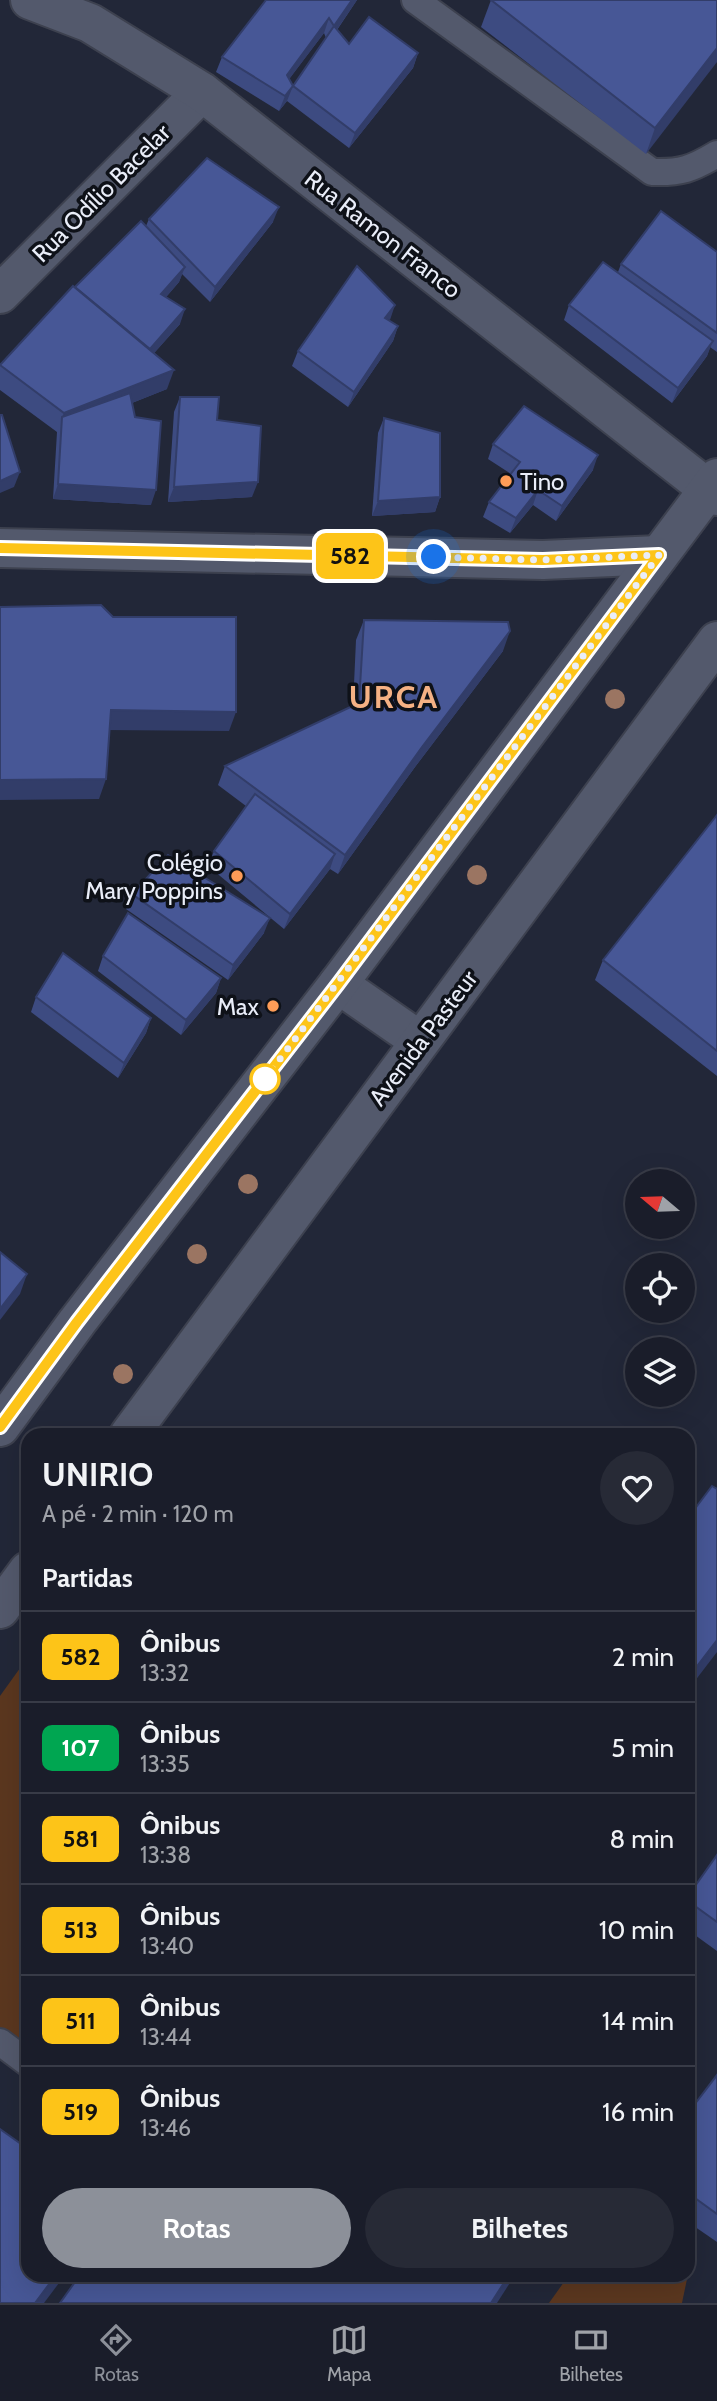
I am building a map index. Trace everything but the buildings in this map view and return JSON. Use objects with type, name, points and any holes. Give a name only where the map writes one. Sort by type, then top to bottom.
[{"type":"street","name":"Rua Ramon Franco","points":[[30,0],[90,23],[202,92],[714,488]]},
{"type":"street","name":"Rua Odílio Bacelar","points":[[0,294],[202,92]]},
{"type":"street","points":[[0,1427],[77,1322],[338,984],[659,555],[714,488]]},
{"type":"street","points":[[0,548],[543,560],[659,555]]},
{"type":"street","name":"Avenida Pasteur","points":[[134,1428],[717,641]]},
{"type":"street","points":[[338,984],[420,1041]]},
{"type":"street","points":[[0,1609],[21,1580]]},
{"type":"lane","points":[[415,0],[652,172],[678,173],[717,154]]},
{"type":"lane","points":[[0,2042],[21,2058]]},
{"type":"shaded area","points":[[21,1667],[21,2050],[0,2036],[0,1696]]},
{"type":"shaded area","points":[[564,2282],[686,2282],[682,2303],[549,2303]]},
{"type":"bus line","name":"582","points":[[0,548],[543,560],[659,555],[338,984],[77,1322],[0,1427]]},
{"type":"place","name":"Tino","points":[[506,481]]},
{"type":"place","name":"Colégio Mary Poppins","points":[[237,876]]},
{"type":"place","name":"Max","points":[[273,1006]]},
{"type":"district","name":"URCA","points":[[394,696]]},
{"type":"route","points":[[265,1079],[659,555],[543,560],[434,557]]}]
